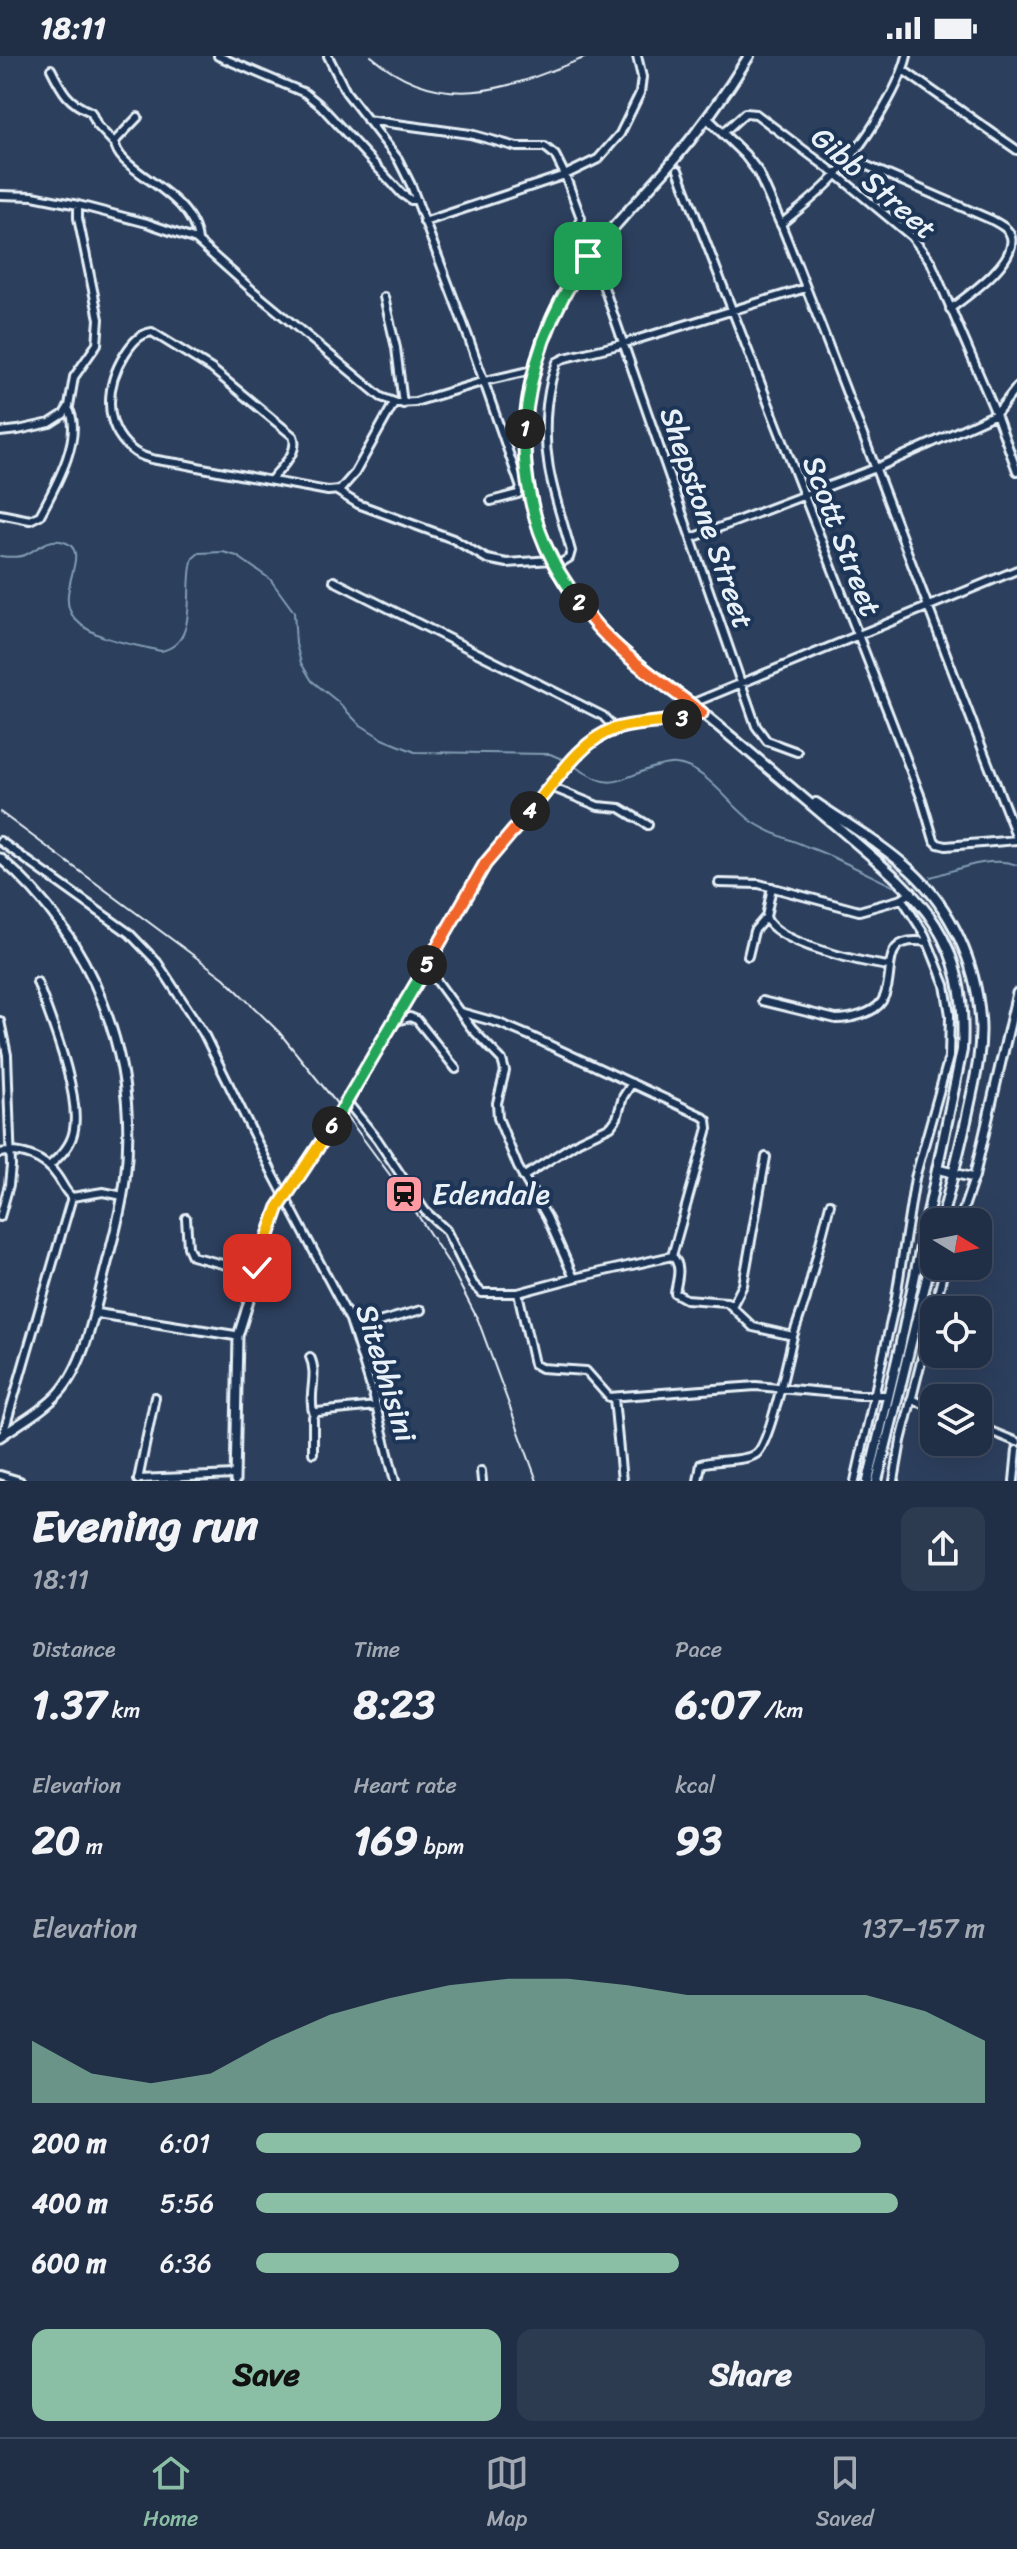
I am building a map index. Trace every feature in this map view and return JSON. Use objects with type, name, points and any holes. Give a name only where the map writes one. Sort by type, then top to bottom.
[{"type":"main road","points":[[749,56],[707,118],[580,268],[550,322],[533,370],[525,422],[524,455],[530,493],[554,563],[602,631],[786,782],[912,892],[932,919],[957,975],[963,1007],[960,1062],[868,1481]]},
{"type":"main road","points":[[786,782],[912,872],[950,920],[964,950],[980,1018],[980,1047],[945,1208]]},
{"type":"main road","points":[[877,1481],[926,1280]]},
{"type":"street","points":[[218,56],[305,93],[321,106],[402,194],[410,200],[417,200]]},
{"type":"street","points":[[328,56],[340,83],[398,159],[417,200],[485,381],[512,457],[520,491],[491,501]]},
{"type":"street","points":[[424,222],[565,175],[598,159],[620,134],[641,89],[642,77],[637,56]]},
{"type":"street","points":[[781,224],[837,175],[887,102],[907,56]]},
{"type":"street","points":[[51,69],[69,99],[80,109],[91,112],[125,163],[153,180],[178,203],[196,229],[198,241]]},
{"type":"street","points":[[903,70],[1017,150]]},
{"type":"street","name":"Gibb Street","points":[[723,133],[745,113],[756,114],[837,175],[918,243],[931,262],[1017,471]]},
{"type":"street","points":[[114,143],[138,117]]},
{"type":"street","points":[[707,118],[758,172],[781,224],[1016,834]]},
{"type":"street","points":[[367,120],[470,134],[517,147],[545,147],[555,155],[565,175],[582,222],[575,233],[566,238]]},
{"type":"street","points":[[849,158],[992,220],[1010,234],[1012,239],[1008,258],[980,287],[950,309]]},
{"type":"street","name":"Scott Street","points":[[678,170],[937,843],[962,846],[1016,834]]},
{"type":"street","points":[[0,195],[33,196],[78,205],[147,223],[198,241],[375,392],[394,403],[403,404],[533,370]]},
{"type":"street","points":[[0,514],[30,520],[40,515],[60,478],[73,438],[73,420],[68,408],[74,377],[95,351],[100,332],[78,205]]},
{"type":"street","name":"Shepstone Street","points":[[600,276],[759,733],[771,743],[797,752]]},
{"type":"street","points":[[271,480],[294,450],[294,438],[212,369],[164,338],[152,332],[135,340],[116,369],[109,397],[110,414],[128,446],[138,454],[271,480],[337,491],[358,504],[453,539],[487,559],[507,563],[554,563],[569,558],[571,551],[551,485],[545,453],[548,397],[555,365],[565,358],[622,344],[806,288]]},
{"type":"street","points":[[384,297],[396,348],[403,404]]},
{"type":"street","points":[[692,538],[876,468],[996,414],[1017,387]]},
{"type":"street","points":[[337,491],[343,489],[355,473],[394,403]]},
{"type":"street","points":[[0,432],[50,423],[68,408]]},
{"type":"street","points":[[512,457],[524,455]]},
{"type":"street","points":[[691,704],[1017,570]]},
{"type":"street","points":[[334,581],[603,716],[615,729]]},
{"type":"street","points":[[155,1397],[138,1480],[235,1478],[238,1336],[276,1213],[396,1021],[485,864],[583,749],[600,735],[615,729],[678,720],[702,713]]},
{"type":"street","points":[[554,784],[598,806],[620,808],[648,825]]},
{"type":"street","name":"Sitebhisini","points":[[0,841],[129,933],[157,962],[204,1034],[354,1329],[395,1481]]},
{"type":"street","points":[[0,858],[58,920],[86,966],[104,1003],[122,1065],[128,1117],[123,1196],[94,1313],[80,1355],[62,1389],[44,1407],[1,1436]]},
{"type":"street","points":[[719,883],[746,882],[772,887],[859,911],[902,899],[912,892]]},
{"type":"street","points":[[748,956],[754,931],[766,917],[772,887]]},
{"type":"street","points":[[855,1481],[895,1303],[919,1165],[944,1080],[951,1032],[947,994],[925,935],[902,899]]},
{"type":"street","points":[[766,917],[772,927],[790,938],[889,966]]},
{"type":"street","points":[[762,1001],[836,1019],[848,1018],[880,1004],[889,966],[902,943],[910,940],[927,942]]},
{"type":"street","points":[[426,966],[504,1064],[497,1113],[523,1177],[547,1217],[574,1278]]},
{"type":"street","points":[[37,982],[65,1060],[75,1120],[74,1133],[68,1146],[49,1166]]},
{"type":"street","points":[[964,1208],[974,1178],[1017,993]]},
{"type":"street","points":[[460,1012],[499,1023],[702,1116],[708,1123],[672,1256]]},
{"type":"street","points":[[396,1021],[410,1017],[417,1020],[456,1069]]},
{"type":"street","points":[[0,1021],[7,1055],[10,1178],[0,1217]]},
{"type":"street","points":[[523,1177],[579,1141],[611,1126],[632,1083]]},
{"type":"street","points":[[347,1102],[377,1139],[425,1211],[448,1233],[478,1291],[484,1294],[518,1293],[672,1256]]},
{"type":"street","points":[[0,1153],[9,1152],[40,1160],[49,1166],[72,1197],[100,1192],[123,1196]]},
{"type":"street","points":[[732,1306],[743,1285],[766,1157]]},
{"type":"street","points":[[919,1165],[974,1178]]},
{"type":"street","points":[[1,1436],[72,1197]]},
{"type":"street","points":[[698,1481],[701,1464],[748,1457],[759,1451],[764,1443],[830,1204]]},
{"type":"street","points":[[186,1218],[188,1247],[192,1256],[256,1273]]},
{"type":"street","points":[[672,1256],[678,1264],[675,1293],[678,1296],[720,1300],[732,1306],[753,1327],[793,1336]]},
{"type":"street","points":[[894,1481],[941,1280]]},
{"type":"street","points":[[518,1293],[534,1364],[541,1368],[586,1371],[605,1395],[614,1398],[742,1386],[888,1395]]},
{"type":"street","points":[[354,1329],[421,1310]]},
{"type":"street","points":[[94,1313],[238,1336]]},
{"type":"street","points":[[310,1357],[313,1364],[313,1453]]},
{"type":"street","points":[[614,1398],[622,1481]]},
{"type":"street","points":[[911,1399],[920,1403]]},
{"type":"street","points":[[314,1415],[320,1411],[376,1406]]},
{"type":"street","points":[[992,1432],[1017,1442]]},
{"type":"street","points":[[1014,1481],[1017,1450]]},
{"type":"street","points":[[481,1471],[482,1481]]},
{"type":"street","points":[[0,1475],[20,1481]]},
{"type":"waterway","points":[[0,556],[22,556],[48,542],[64,542],[72,547],[75,554],[68,597],[69,609],[75,619],[104,637],[161,651],[173,646],[186,625],[193,558],[199,553],[223,552],[237,556],[270,579],[294,612],[296,644],[301,663],[312,681],[359,724],[383,739],[415,752],[550,754],[569,762]]},
{"type":"waterway","points":[[574,766],[597,779],[613,782],[664,765],[687,767],[707,779],[760,826],[897,888]]},
{"type":"waterway","points":[[931,877],[985,863],[1017,865]]},
{"type":"railway","points":[[371,56],[398,75],[425,87],[452,91],[478,91],[505,86],[589,56]]},
{"type":"railway","points":[[0,812],[224,978],[279,1032],[342,1110],[404,1194],[448,1262],[478,1320],[537,1481]]},
{"type":"place","name":"Edendale","points":[[404,1194]]},
{"type":"route","points":[[257,1268],[286,1194],[397,1019],[485,864],[583,749],[600,735],[628,726],[678,720],[702,713],[629,656],[583,608],[552,560],[530,493],[524,444],[533,370],[550,322],[588,256]]}]
